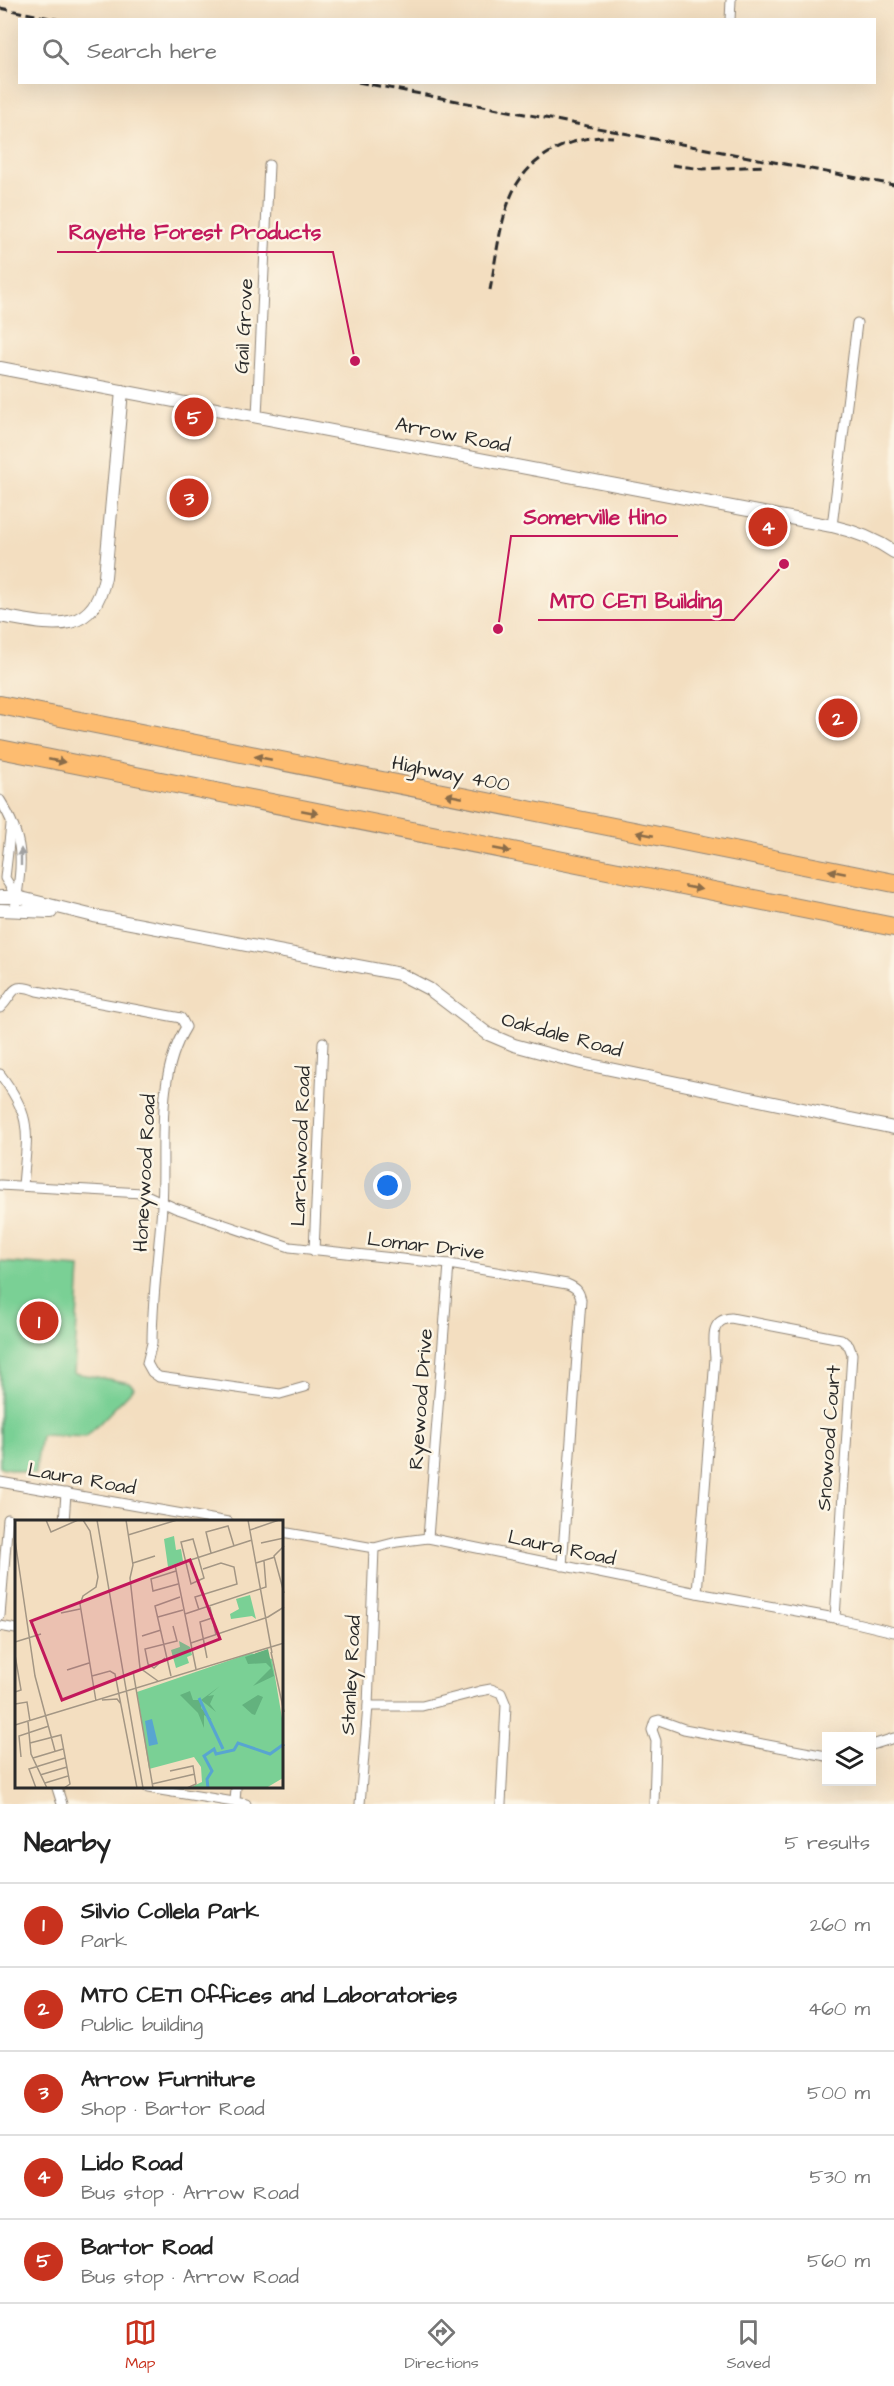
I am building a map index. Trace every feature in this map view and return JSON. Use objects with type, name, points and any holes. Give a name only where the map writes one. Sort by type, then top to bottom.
[{"type":"highway","name":"Highway 400","points":[[0,705],[894,883]]},
{"type":"highway","points":[[0,749],[894,927]]},
{"type":"street","points":[[730,18],[732,0]]},
{"type":"street","name":"Gail Grove","points":[[257,416],[269,165]]},
{"type":"street","points":[[832,526],[857,323]]},
{"type":"street","name":"Arrow Road","points":[[0,368],[832,526],[877,541],[894,552]]},
{"type":"street","points":[[0,615],[54,625],[82,618],[94,608],[103,591],[105,577],[122,391]]},
{"type":"street","points":[[0,800],[12,819],[21,845],[16,903]]},
{"type":"street","points":[[12,819],[5,879],[16,903]]},
{"type":"street","name":"Oakdale Road","points":[[0,897],[16,903],[400,974],[429,989],[488,1034],[514,1045],[581,1063],[894,1128]]},
{"type":"street","name":"Oakdale Road","points":[[0,910],[16,903]]},
{"type":"street","name":"Honeywood Road","points":[[0,1008],[7,1003],[15,988],[22,986],[37,991],[181,1018],[186,1028],[176,1046],[165,1098],[162,1203],[152,1343],[147,1363],[152,1372],[159,1377],[280,1394],[304,1387]]},
{"type":"street","name":"Larchwood Road","points":[[314,1251],[323,1042]]},
{"type":"street","points":[[0,1074],[17,1098],[27,1126],[23,1186]]},
{"type":"street","name":"Lomar Drive","points":[[0,1185],[142,1193],[162,1203],[290,1247],[449,1264],[567,1284],[579,1292],[581,1300],[562,1566]]},
{"type":"street","name":"Ryewood Drive","points":[[428,1538],[449,1264]]},
{"type":"street","name":"Snowood Court","points":[[697,1593],[715,1332],[717,1323],[722,1319],[731,1318],[841,1339],[849,1346],[852,1354],[835,1618]]},
{"type":"street","name":"Laura Road","points":[[0,1482],[217,1520]]},
{"type":"street","points":[[64,1520],[66,1493]]},
{"type":"street","points":[[0,1616],[4,1540],[8,1519]]},
{"type":"street","name":"Laura Road","points":[[284,1532],[374,1548],[428,1538],[697,1593],[835,1618],[894,1632]]},
{"type":"street","name":"Stanley Road","points":[[360,1804],[368,1706],[374,1548]]},
{"type":"street","points":[[0,1626],[15,1629]]},
{"type":"street","points":[[368,1706],[411,1707],[491,1689],[501,1694],[506,1705],[501,1804]]},
{"type":"street","points":[[654,1804],[657,1750],[652,1730],[655,1721],[664,1720],[684,1729],[822,1755]]},
{"type":"street","points":[[876,1744],[894,1738]]},
{"type":"street","points":[[57,1789],[62,1804]]},
{"type":"street","points":[[154,1789],[246,1804]]},
{"type":"street","points":[[235,1802],[236,1789]]},
{"type":"green space","points":[[0,1262],[80,1268],[74,1373],[130,1383],[134,1388],[86,1437],[41,1435],[35,1474],[0,1467]]},
{"type":"railway","points":[[0,8],[50,18]]},
{"type":"railway","points":[[368,84],[894,185]]},
{"type":"railway","points":[[490,290],[507,207],[518,182],[539,159],[567,144],[598,137],[613,137]]},
{"type":"railway","points":[[672,165],[703,169],[765,166]]},
{"type":"place","name":"Rayette Forest Products","points":[[355,361]]},
{"type":"place","name":"Bartor Road","points":[[194,417]]},
{"type":"place","name":"Arrow Furniture","points":[[189,498]]},
{"type":"place","name":"Lido Road","points":[[768,527]]},
{"type":"place","name":"MTO CETI Building","points":[[784,564]]},
{"type":"place","name":"Somerville Hino","points":[[498,629]]},
{"type":"place","name":"MTO CETI Offices and Laboratories","points":[[838,718]]},
{"type":"place","name":"Silvio Collela Park","points":[[39,1321]]}]
